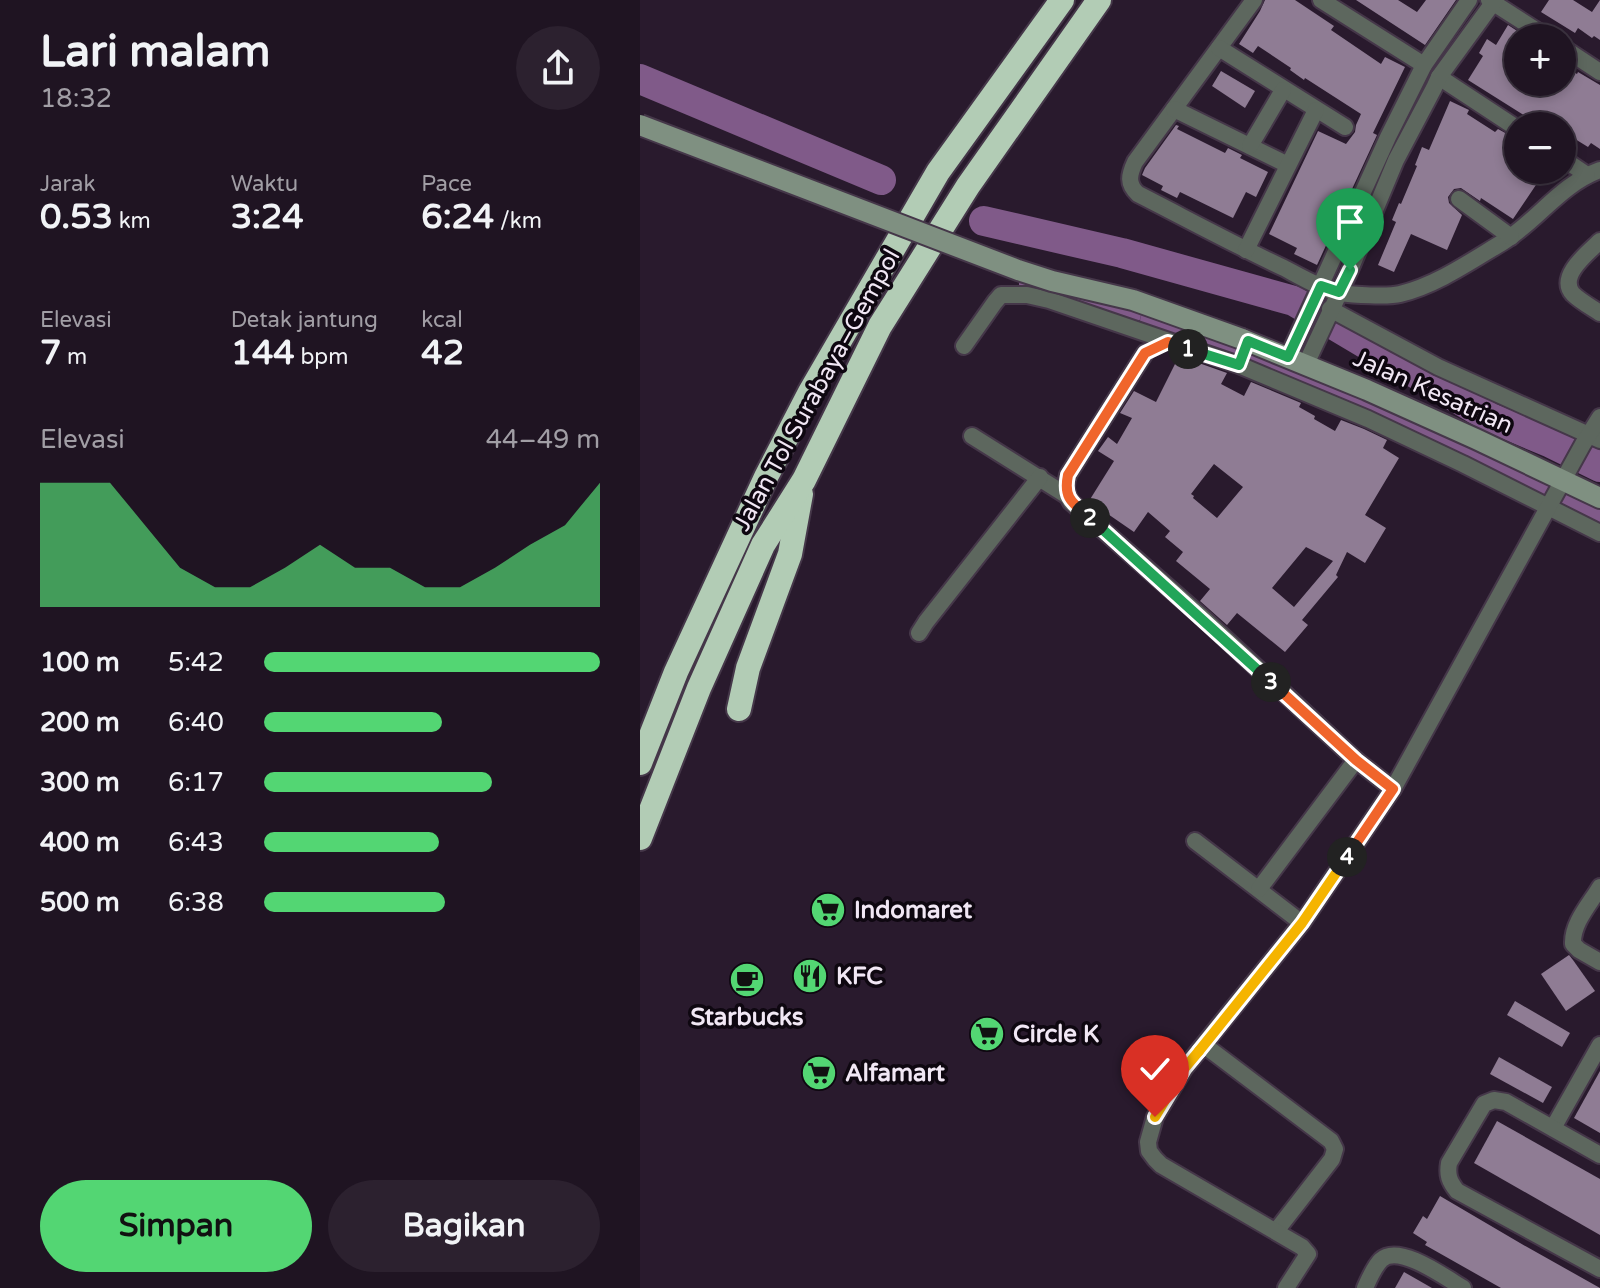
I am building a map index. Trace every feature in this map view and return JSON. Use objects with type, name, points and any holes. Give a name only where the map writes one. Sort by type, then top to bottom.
[{"type":"highway","name":"Jalan Tol Surabaya–Gempol","points":[[640,763],[676,672],[766,477],[810,392],[938,172],[1062,0]]},
{"type":"highway","name":"Jalan Tol Surabaya–Gempol","points":[[640,838],[699,688],[763,545],[804,480],[880,326],[968,186],[1099,0]]},
{"type":"highway","points":[[739,709],[751,659],[790,554],[804,480]]},
{"type":"street","points":[[1254,0],[1135,162],[1130,174],[1130,183],[1138,194],[1246,250],[1339,292],[1397,295],[1445,276],[1511,237],[1553,200],[1594,172]]},
{"type":"street","points":[[1321,0],[1504,120]]},
{"type":"street","points":[[1286,361],[1379,155],[1424,67],[1469,0]]},
{"type":"street","points":[[1286,361],[1329,312],[1396,160],[1440,77],[1493,1],[1527,24]]},
{"type":"street","points":[[1219,48],[1345,127]]},
{"type":"street","points":[[1576,56],[1600,72]]},
{"type":"street","points":[[1424,67],[1440,77]]},
{"type":"street","points":[[1250,146],[1283,90]]},
{"type":"street","points":[[1174,109],[1288,165]]},
{"type":"street","points":[[1246,250],[1316,110]]},
{"type":"street","name":"Jalan Kesatrian","points":[[640,125],[1018,270],[1133,300],[1246,341],[1469,453],[1558,489],[1600,498]]},
{"type":"street","points":[[1459,199],[1511,237]]},
{"type":"street","points":[[1600,241],[1576,266],[1568,283],[1575,296],[1600,313]]},
{"type":"street","points":[[964,346],[1001,295],[1010,294],[1049,300],[1168,342],[1240,363],[1286,361],[1368,419],[1469,453],[1558,489],[1600,533]]},
{"type":"street","points":[[1329,312],[1591,440]]},
{"type":"street","points":[[1142,331],[1145,353]]},
{"type":"street","points":[[1240,363],[1246,341]]},
{"type":"street","points":[[1066,495],[1068,475],[1145,353],[1168,342]]},
{"type":"street","points":[[1286,1288],[1308,1254],[1276,1231],[1161,1165],[1149,1151],[1155,1117],[1184,1069],[1302,923],[1393,789],[1558,489],[1591,440],[1600,417]]},
{"type":"street","points":[[972,436],[1066,495],[1356,760],[1393,789]]},
{"type":"street","points":[[919,633],[1040,477]]},
{"type":"street","points":[[1259,889],[1356,760]]},
{"type":"street","points":[[1195,841],[1302,923]]},
{"type":"street","points":[[1600,887],[1572,937],[1573,944],[1579,950],[1600,962]]},
{"type":"street","points":[[1204,1045],[1331,1141],[1335,1149],[1332,1159],[1276,1231]]},
{"type":"street","points":[[1553,1128],[1598,1053]]},
{"type":"street","points":[[1600,1155],[1506,1102],[1494,1100],[1484,1104],[1449,1163],[1448,1177],[1457,1191],[1600,1269]]},
{"type":"street","points":[[1365,1288],[1379,1262],[1397,1255],[1463,1288]]},
{"type":"building","points":[[1265,0],[1295,0],[1334,26],[1331,30],[1381,64],[1385,57],[1405,67],[1373,133],[1377,135],[1317,265],[1294,254],[1297,248],[1269,234],[1318,131],[1346,144],[1355,132],[1361,114],[1304,80],[1258,46],[1253,53],[1239,44]]},
{"type":"building","points":[[1356,0],[1398,0],[1417,12],[1426,0],[1456,0],[1425,45]]},
{"type":"building","points":[[1549,0],[1573,0],[1592,12],[1600,0],[1600,40],[1578,28],[1576,31],[1576,24],[1560,24],[1541,12]]},
{"type":"building","points":[[1504,32],[1504,96],[1576,96],[1578,72],[1600,85],[1600,149],[1591,143],[1588,147],[1576,140],[1576,112],[1519,112],[1468,80],[1483,56],[1479,53],[1487,39],[1496,45]]},
{"type":"building","points":[[1221,71],[1255,91],[1245,108],[1212,86]]},
{"type":"building","points":[[1450,101],[1469,110],[1467,114],[1495,132],[1498,129],[1504,132],[1504,184],[1537,184],[1513,219],[1481,198],[1480,201],[1461,188],[1454,189],[1448,197],[1449,203],[1462,215],[1447,250],[1411,234],[1394,272],[1378,265],[1396,222],[1392,220],[1417,166],[1422,147],[1429,150]]},
{"type":"building","points":[[1176,125],[1179,126],[1177,129],[1225,153],[1228,148],[1242,155],[1240,158],[1268,172],[1256,197],[1246,192],[1233,218],[1180,192],[1177,198],[1142,175]]},
{"type":"building","points":[[1178,358],[1194,367],[1196,362],[1227,373],[1221,384],[1244,396],[1251,382],[1301,403],[1299,407],[1335,431],[1341,420],[1364,429],[1387,440],[1383,448],[1399,458],[1365,515],[1386,528],[1365,563],[1347,552],[1336,575],[1338,577],[1302,620],[1308,625],[1285,652],[1237,613],[1227,625],[1200,601],[1210,589],[1176,561],[1183,552],[1165,537],[1170,531],[1148,512],[1134,532],[1089,501],[1114,461],[1098,451],[1108,437],[1117,444],[1132,418],[1120,413],[1134,391],[1156,402]],"holes":[[[1214,464],[1243,487],[1217,518],[1191,494]],[[1306,547],[1333,561],[1294,607],[1272,588]]]},
{"type":"building","points":[[1569,955],[1595,991],[1566,1011],[1541,974]]},
{"type":"building","points":[[1515,1001],[1570,1033],[1562,1047],[1507,1015]]},
{"type":"building","points":[[1499,1057],[1552,1087],[1543,1103],[1490,1074]]},
{"type":"building","points":[[1600,1071],[1600,1133],[1574,1118]]},
{"type":"building","points":[[1497,1121],[1600,1179],[1600,1235],[1474,1163]]},
{"type":"building","points":[[1440,1196],[1600,1288],[1501,1288],[1425,1245],[1427,1242],[1413,1233],[1423,1216],[1427,1219]]},
{"type":"building","points":[[1404,1272],[1432,1288],[1395,1288]]},
{"type":"waterway","points":[[640,79],[881,180]]},
{"type":"waterway","points":[[984,221],[1122,253],[1294,301],[1489,417],[1600,467]]},
{"type":"waterway","points":[[1034,284],[1126,314]]},
{"type":"waterway","points":[[1155,321],[1292,373],[1537,488]]},
{"type":"waterway","points":[[1575,505],[1600,520]]},
{"type":"place","name":"Indomaret","points":[[828,910]]},
{"type":"place","name":"KFC","points":[[810,976]]},
{"type":"place","name":"Starbucks","points":[[747,980]]},
{"type":"place","name":"Circle K","points":[[987,1034]]},
{"type":"place","name":"Alfamart","points":[[819,1073]]},
{"type":"route","points":[[1155,1117],[1184,1069],[1302,923],[1393,789],[1356,760],[1202,617],[1071,502],[1065,486],[1068,475],[1145,353],[1168,342],[1239,365],[1248,341],[1288,357],[1321,286],[1339,292],[1350,270]]}]
